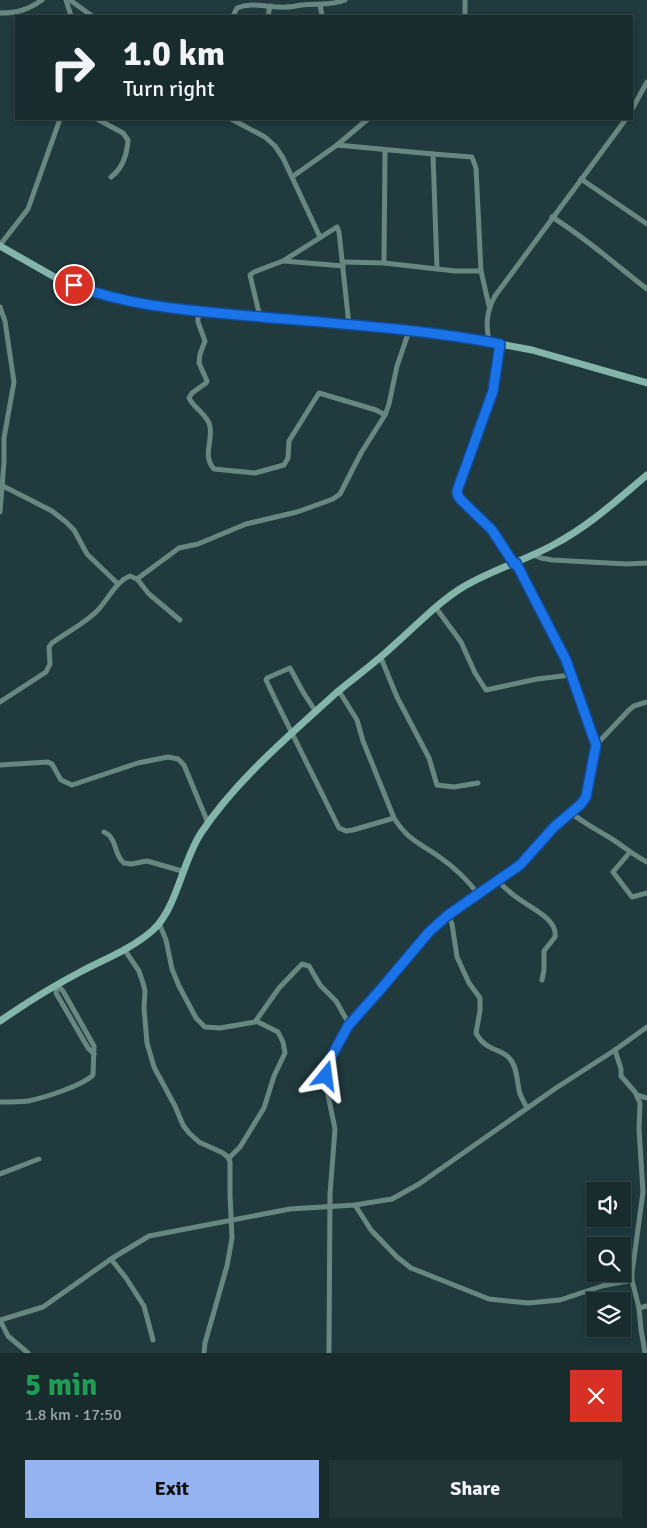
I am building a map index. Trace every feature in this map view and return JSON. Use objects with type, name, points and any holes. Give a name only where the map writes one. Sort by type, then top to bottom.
[{"type":"street","points":[[0,13],[27,10],[42,0]]},
{"type":"street","points":[[66,0],[71,15]]},
{"type":"street","points":[[70,0],[91,15]]},
{"type":"street","points":[[233,15],[239,7],[263,5],[282,8],[320,5],[345,0]]},
{"type":"street","points":[[465,0],[466,15]]},
{"type":"street","points":[[320,5],[322,15]]},
{"type":"street","points":[[268,15],[270,6]]},
{"type":"street","points":[[633,106],[647,82]]},
{"type":"street","points":[[60,120],[28,209],[0,245],[58,279],[88,291],[147,305],[198,312],[349,324],[489,342],[532,350],[647,383]]},
{"type":"street","points":[[99,120],[123,132],[128,140],[123,164],[119,171],[111,177]]},
{"type":"street","points":[[233,120],[265,137],[275,146],[320,237]]},
{"type":"street","points":[[292,177],[337,145],[367,120]]},
{"type":"street","points":[[489,342],[486,318],[489,306],[625,120]]},
{"type":"street","points":[[337,145],[472,157],[476,168],[481,271],[489,306]]},
{"type":"street","points":[[384,263],[385,150]]},
{"type":"street","points":[[433,154],[437,269]]},
{"type":"street","points":[[581,179],[647,224]]},
{"type":"street","points":[[552,218],[579,234],[647,289]]},
{"type":"street","points":[[260,316],[250,275],[283,261],[320,237],[338,228],[349,324]]},
{"type":"street","points":[[283,261],[343,264],[384,263],[455,271],[481,271]]},
{"type":"street","points":[[0,306],[5,321],[14,382],[4,438],[3,486],[0,512]]},
{"type":"street","points":[[198,312],[198,322],[205,341],[199,363],[207,381],[192,393],[189,398],[204,415],[209,424],[208,459],[214,469],[255,472],[284,465],[288,458],[289,441],[319,393],[376,410],[385,415]]},
{"type":"street","points":[[137,579],[179,548],[198,544],[246,524],[281,516],[333,499],[340,494],[361,453],[385,415],[397,366],[409,331]]},
{"type":"street","points":[[329,1353],[331,1206],[335,1129],[326,1085],[326,1076],[337,1042],[349,1024],[429,932],[448,915],[520,865],[554,827],[581,804],[586,797],[596,745],[557,641],[515,563],[492,530],[458,496],[457,491],[493,391],[500,344]]},
{"type":"street","points":[[0,412],[8,409]]},
{"type":"street","points":[[0,1020],[57,985],[144,938],[159,923],[168,910],[182,871],[196,841],[234,790],[339,691],[381,658],[451,595],[476,580],[554,545],[595,518],[647,475]]},
{"type":"street","points":[[3,486],[52,511],[70,525],[87,554],[118,584]]},
{"type":"street","points":[[533,555],[552,560],[627,564],[647,562]]},
{"type":"street","points":[[0,702],[46,672],[50,664],[49,647],[52,643],[83,623],[98,610],[123,579],[130,576],[137,579],[150,594],[180,620]]},
{"type":"street","points":[[436,608],[461,642],[475,673],[486,690],[537,679],[571,675]]},
{"type":"street","points":[[381,658],[397,697],[429,758],[437,785],[454,787],[478,783]]},
{"type":"street","points":[[316,712],[290,668],[267,678],[266,680],[276,701],[340,829],[346,831],[353,830],[394,818]]},
{"type":"street","points":[[339,691],[357,720],[363,741],[394,818],[400,828],[414,842],[438,856],[466,878],[478,894]]},
{"type":"street","points":[[596,745],[629,710],[634,706],[647,702]]},
{"type":"street","points":[[0,765],[48,762],[52,764],[61,780],[72,785],[138,763],[174,757],[184,765],[208,823]]},
{"type":"street","points":[[570,812],[588,826],[647,862]]},
{"type":"street","points":[[104,832],[113,840],[117,854],[124,863],[131,864],[147,861],[182,871]]},
{"type":"street","points":[[630,852],[612,872],[632,897],[647,893]]},
{"type":"street","points":[[498,881],[521,901],[542,915],[554,928],[555,937],[544,952],[542,980]]},
{"type":"street","points":[[448,915],[452,924],[457,958],[469,983],[480,998],[476,1033],[490,1049],[502,1053],[511,1060],[521,1096],[527,1108]]},
{"type":"street","points":[[159,923],[166,940],[172,969],[179,986],[202,1025],[208,1028],[220,1028],[249,1024],[256,1021],[285,980],[299,965],[305,964],[309,966],[324,990],[336,1001],[349,1024]]},
{"type":"street","points":[[124,949],[139,971],[143,982],[147,1043],[154,1067],[189,1133],[199,1142],[212,1147],[229,1158],[230,1162],[232,1238],[227,1266],[205,1343],[204,1353]]},
{"type":"street","points":[[0,1102],[26,1101],[38,1098],[89,1079],[93,1075],[94,1054],[88,1048],[56,993],[57,985]]},
{"type":"street","points":[[229,1158],[240,1146],[264,1108],[275,1072],[285,1053],[283,1042],[278,1032],[256,1021]]},
{"type":"street","points":[[28,1353],[8,1336],[0,1320],[43,1307],[111,1259],[149,1236],[290,1209],[355,1205],[392,1199],[419,1184],[527,1108],[647,1028]]},
{"type":"street","points":[[615,1050],[621,1069],[621,1076],[637,1096],[640,1103],[639,1129],[644,1161],[643,1192],[632,1280],[639,1308],[640,1329],[645,1353]]},
{"type":"street","points":[[637,1096],[647,1098]]},
{"type":"street","points":[[0,1174],[39,1159]]},
{"type":"street","points":[[355,1205],[371,1230],[411,1268],[489,1299],[528,1303],[560,1300],[602,1286],[632,1280]]},
{"type":"street","points":[[111,1259],[144,1306],[153,1340]]},
{"type":"street","points":[[639,1308],[647,1306]]},
{"type":"route","points":[[74,285],[88,291],[147,305],[198,312],[378,327],[500,344],[493,391],[457,491],[461,500],[485,521],[514,564],[516,563],[566,660],[596,745],[586,797],[581,804],[554,827],[531,855],[520,865],[448,915],[429,932],[348,1026],[337,1042],[326,1076]]}]
